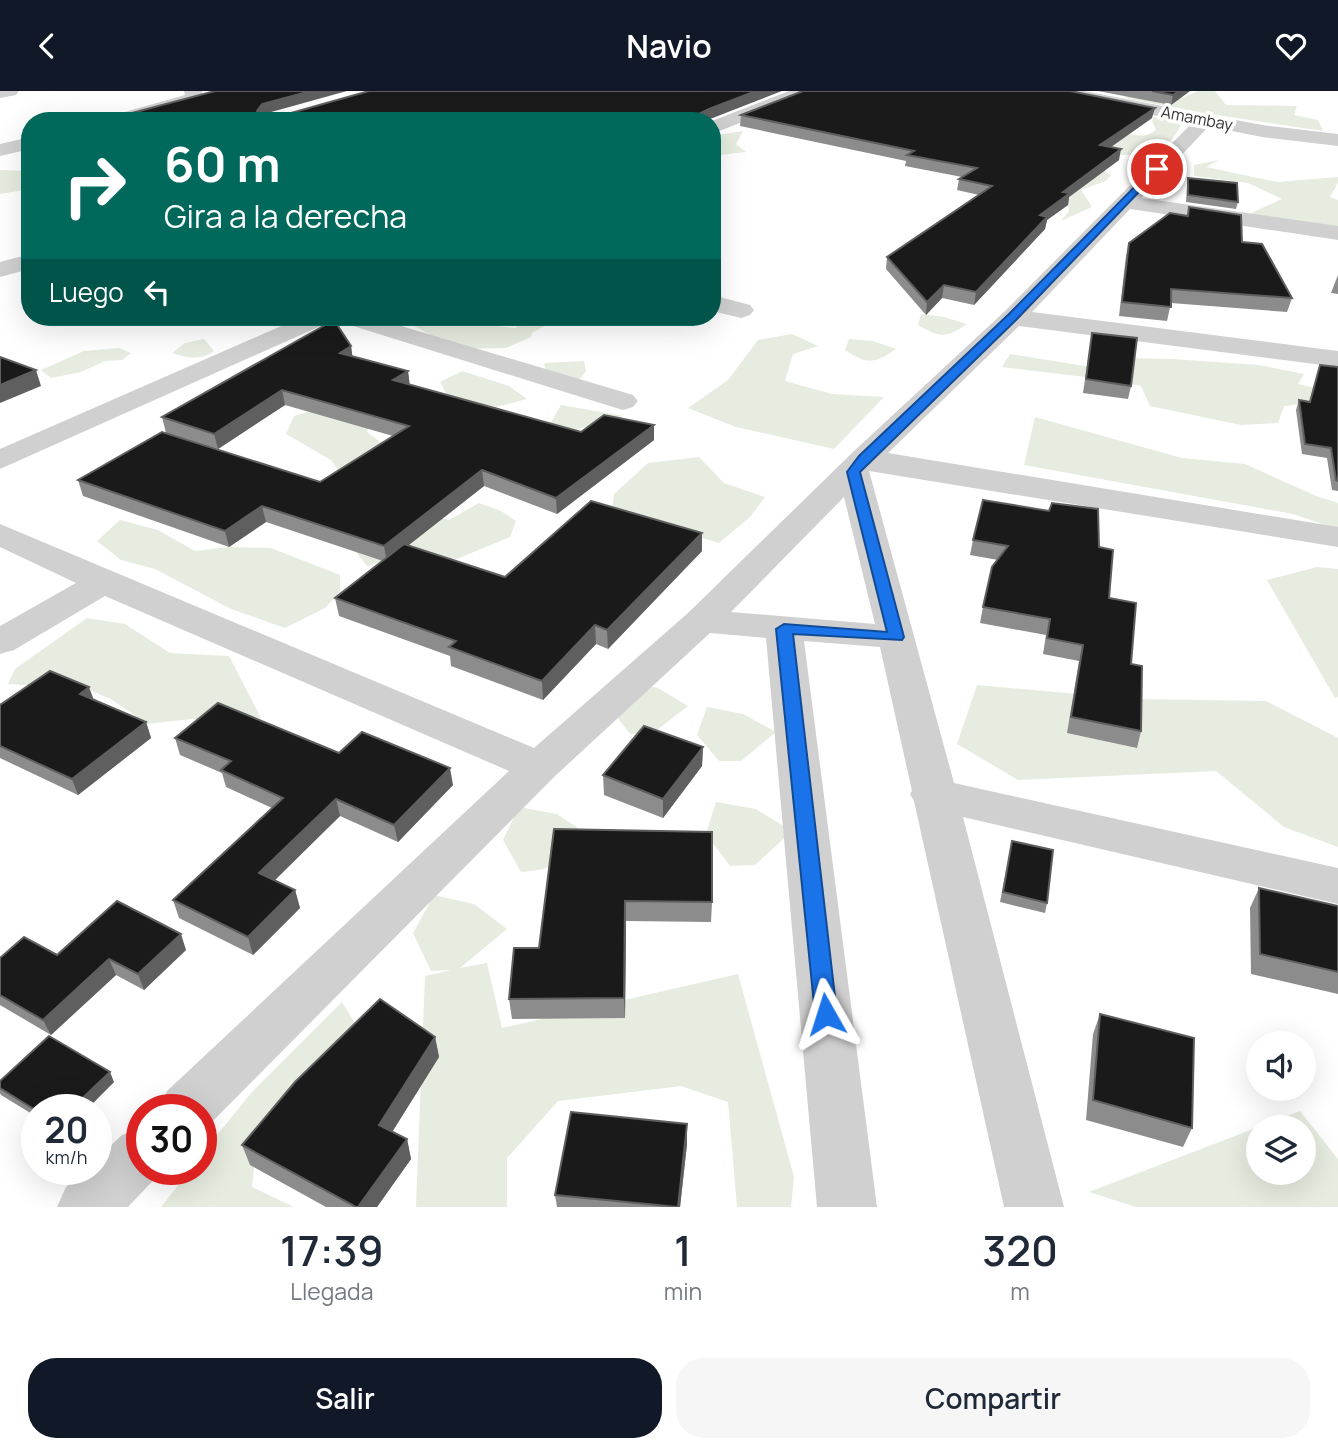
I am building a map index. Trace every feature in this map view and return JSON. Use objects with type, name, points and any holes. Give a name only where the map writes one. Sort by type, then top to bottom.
[{"type":"street","points":[[0,93],[10,91]]},
{"type":"street","points":[[145,112],[194,98],[193,91]]},
{"type":"street","points":[[721,124],[804,91]]},
{"type":"street","name":"Amambay","points":[[1057,91],[1262,131],[1338,140]]},
{"type":"street","points":[[202,1094],[539,767],[701,621],[1013,317],[1205,120]]},
{"type":"street","points":[[0,150],[21,145]]},
{"type":"street","points":[[1124,202],[1338,233]]},
{"type":"street","points":[[0,270],[21,264]]},
{"type":"street","points":[[721,305],[741,310]]},
{"type":"street","points":[[1013,317],[1338,359]]},
{"type":"street","points":[[0,460],[303,326]]},
{"type":"street","points":[[374,326],[623,401]]},
{"type":"street","points":[[859,465],[1338,537]]},
{"type":"street","points":[[859,465],[932,794],[1034,1207]]},
{"type":"street","points":[[0,534],[103,582],[539,767]]},
{"type":"street","points":[[0,642],[103,582]]},
{"type":"street","points":[[701,621],[897,637]]},
{"type":"street","points":[[784,629],[847,1207]]},
{"type":"street","points":[[932,794],[1338,886]]},
{"type":"street","points":[[87,1207],[126,1169]]},
{"type":"shaded area","points":[[1198,91],[1215,91],[1226,105],[1297,106],[1294,115],[1318,120],[1323,131],[1203,113],[1129,99],[1120,93],[1179,99]]},
{"type":"shaded area","points":[[1154,117],[1183,120],[1177,133],[1160,148],[1139,154],[1102,154],[1118,131],[1133,135],[1152,133],[1156,130],[1152,121]]},
{"type":"shaded area","points":[[743,131],[736,144],[746,152],[721,155],[721,135]]},
{"type":"shaded area","points":[[1219,160],[1206,167],[1277,182],[1338,177],[1338,183],[1330,197],[1338,200],[1338,235],[1238,219],[1282,199],[1248,183],[1194,176],[1194,165]]},
{"type":"shaded area","points":[[0,170],[21,171],[21,190],[0,194]]},
{"type":"shaded area","points":[[1104,170],[1111,175],[1106,181],[1081,190],[1092,207],[1061,221],[1069,211],[1068,202],[1046,196]]},
{"type":"shaded area","points":[[921,314],[967,324],[954,332],[938,334],[918,325]]},
{"type":"shaded area","points":[[414,326],[544,326],[532,333],[531,337],[506,348],[456,349]]},
{"type":"shaded area","points":[[792,334],[818,346],[793,354],[785,381],[832,394],[884,397],[834,449],[736,427],[688,408],[728,380],[758,340]]},
{"type":"shaded area","points":[[204,339],[214,351],[209,354],[193,358],[172,353],[185,343]]},
{"type":"shaded area","points":[[849,339],[873,341],[896,349],[882,358],[865,360],[845,350]]},
{"type":"shaded area","points":[[119,348],[131,353],[122,360],[105,361],[81,372],[51,378],[41,370],[84,351]]},
{"type":"shaded area","points":[[1010,354],[1091,367],[1125,358],[1259,365],[1304,374],[1298,384],[1338,393],[1338,415],[1302,404],[1284,406],[1278,423],[1241,425],[1150,406],[1141,386],[1002,367]]},
{"type":"shaded area","points":[[584,361],[586,371],[579,380],[546,373],[544,363]]},
{"type":"shaded area","points":[[462,371],[509,386],[527,399],[496,407],[448,397],[440,382]]},
{"type":"shaded area","points":[[561,405],[624,416],[565,433],[550,424]]},
{"type":"shaded area","points":[[327,406],[369,419],[367,432],[383,444],[348,484],[331,460],[286,434],[294,416]]},
{"type":"shaded area","points":[[1035,417],[1182,458],[1245,464],[1338,503],[1338,529],[1293,514],[1024,465]]},
{"type":"shaded area","points":[[699,457],[724,483],[765,497],[750,517],[719,543],[612,511],[614,494],[648,463]]},
{"type":"shaded area","points":[[479,503],[501,511],[516,521],[510,537],[452,561],[415,551],[367,566],[352,547],[404,510],[449,520]]},
{"type":"shaded area","points":[[120,520],[158,530],[195,551],[229,547],[271,548],[340,575],[340,592],[325,608],[285,628],[231,609],[155,569],[121,560],[97,541]]},
{"type":"shaded area","points":[[1317,567],[1338,569],[1338,697],[1335,698],[1267,580]]},
{"type":"shaded area","points":[[87,618],[125,624],[170,653],[229,656],[261,718],[191,719],[147,724],[111,699],[72,683],[40,686],[8,684],[15,669]]},
{"type":"shaded area","points":[[623,682],[658,688],[688,706],[653,733],[630,734],[611,709]]},
{"type":"shaded area","points":[[977,685],[1134,699],[1266,701],[1338,738],[1338,847],[1284,827],[1216,771],[1018,780],[957,744]]},
{"type":"shaded area","points":[[707,707],[743,714],[776,732],[741,761],[719,761],[697,735]]},
{"type":"shaded area","points":[[716,802],[756,809],[792,831],[755,865],[730,866],[706,834]]},
{"type":"shaded area","points":[[519,807],[557,814],[590,836],[552,866],[521,872],[503,840]]},
{"type":"shaded area","points":[[434,895],[474,904],[507,929],[460,968],[487,963],[502,1028],[738,974],[794,1177],[791,1207],[737,1207],[728,1102],[681,1086],[558,1101],[507,1158],[507,1207],[416,1207],[425,976],[451,970],[431,971],[413,933]]},
{"type":"shaded area","points":[[342,1002],[355,1023],[256,1147],[252,1187],[294,1207],[161,1207],[178,1185],[217,1185],[217,1135],[251,1093]]},
{"type":"shaded area","points":[[1316,1131],[1338,1159],[1338,1207],[1136,1207],[1089,1192],[1246,1132],[1246,1185],[1316,1185]]},
{"type":"building","points":[[215,91],[311,91],[262,104],[258,112],[136,112]]},
{"type":"building","points":[[369,91],[756,91],[703,112],[295,112]]},
{"type":"building","points":[[803,91],[1070,91],[1155,108],[1100,145],[1121,149],[1063,192],[1070,193],[1040,215],[1047,217],[976,292],[944,285],[927,302],[887,257],[992,186],[959,179],[977,168],[907,155],[914,151],[741,115]]},
{"type":"building","points":[[1152,91],[1179,91],[1173,95]]},
{"type":"building","points":[[1188,178],[1237,183],[1238,202],[1188,195]]},
{"type":"building","points":[[1189,207],[1241,215],[1242,242],[1262,244],[1292,298],[1171,289],[1171,307],[1122,302],[1129,243],[1170,213],[1188,216]]},
{"type":"building","points":[[323,326],[338,326],[351,346],[340,353],[408,371],[393,380],[581,432],[604,415],[654,425],[556,498],[482,470],[384,546],[262,506],[225,531],[78,480],[162,432],[320,482],[409,426],[282,390],[214,434],[162,417]]},
{"type":"building","points":[[1092,333],[1137,338],[1131,386],[1086,379]]},
{"type":"building","points":[[0,357],[36,370],[0,385]]},
{"type":"building","points":[[1320,365],[1338,367],[1338,481],[1331,448],[1305,444],[1299,400],[1310,402]]},
{"type":"building","points":[[983,500],[1049,511],[1052,503],[1098,509],[1099,547],[1113,550],[1109,598],[1136,603],[1131,664],[1142,666],[1141,731],[1071,717],[1083,645],[1047,638],[1050,619],[983,607],[992,567],[1008,546],[973,540]]},
{"type":"building","points":[[591,501],[702,533],[607,630],[595,625],[542,681],[449,647],[456,641],[335,598],[404,544],[505,577]]},
{"type":"building","points":[[50,671],[89,687],[80,694],[146,722],[72,779],[0,746],[0,705]]},
{"type":"building","points":[[218,703],[339,753],[362,732],[450,768],[394,825],[336,799],[259,873],[295,890],[248,937],[173,900],[283,798],[221,770],[231,761],[175,738]]},
{"type":"building","points":[[644,726],[703,747],[663,799],[603,775]]},
{"type":"building","points":[[554,829],[712,832],[712,902],[625,901],[624,998],[509,999],[514,948],[539,948]]},
{"type":"building","points":[[1012,841],[1053,850],[1047,903],[1003,892]]},
{"type":"building","points":[[1259,888],[1338,906],[1338,972],[1260,954]]},
{"type":"building","points":[[117,901],[181,934],[138,974],[109,959],[43,1020],[0,995],[0,958],[24,937],[57,955]]},
{"type":"building","points":[[380,999],[435,1037],[379,1125],[407,1139],[356,1207],[242,1145],[295,1082]]},
{"type":"building","points":[[1100,1014],[1194,1038],[1192,1128],[1093,1100]]},
{"type":"building","points":[[49,1036],[110,1072],[87,1094],[21,1094],[21,1101],[0,1088],[0,1081]]},
{"type":"building","points":[[571,1112],[687,1124],[678,1207],[555,1195]]},
{"type":"route","points":[[826,1014],[784,629],[897,637],[854,472],[864,459],[1013,317],[1157,169]]}]
